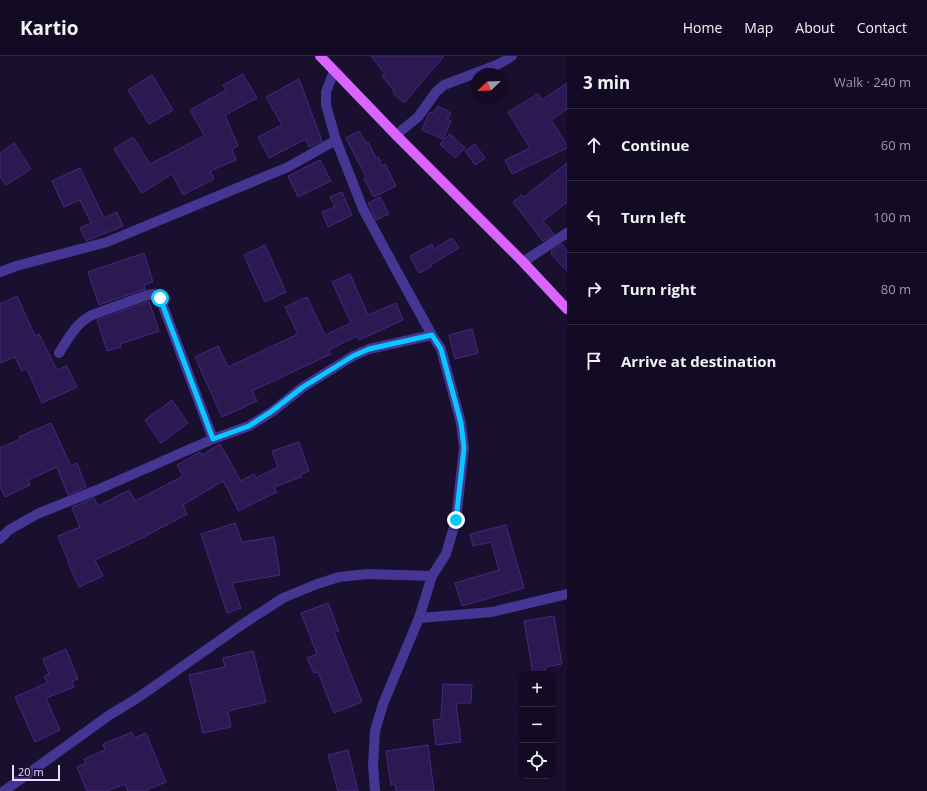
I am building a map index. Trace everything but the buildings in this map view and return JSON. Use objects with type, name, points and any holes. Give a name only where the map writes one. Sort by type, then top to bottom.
[{"type":"main road","points":[[320,56],[396,135],[523,262],[567,309]]},
{"type":"street","points":[[396,135],[418,117],[436,92],[444,86],[497,65],[512,56]]},
{"type":"street","points":[[334,71],[326,92],[326,105],[336,140],[363,209],[441,349],[461,423],[464,448],[456,520],[446,554],[432,576],[419,618],[382,704],[375,731],[373,765],[375,791]]},
{"type":"street","points":[[0,272],[16,266],[107,242],[288,167],[336,140]]},
{"type":"street","points":[[523,262],[567,233]]},
{"type":"street","points":[[59,353],[73,331],[84,319],[147,295],[154,294],[160,298],[213,439]]},
{"type":"street","points":[[0,539],[9,530],[38,514],[213,439],[249,426],[272,411],[303,387],[353,356],[369,349],[432,335]]},
{"type":"street","points":[[4,791],[108,716],[139,697],[283,598],[339,577],[368,574],[432,576]]},
{"type":"street","points":[[419,618],[492,612],[567,594]]},
{"type":"route","points":[[160,298],[213,439],[249,426],[272,411],[303,387],[353,356],[369,349],[432,335],[441,349],[461,423],[464,448],[456,520]]}]
